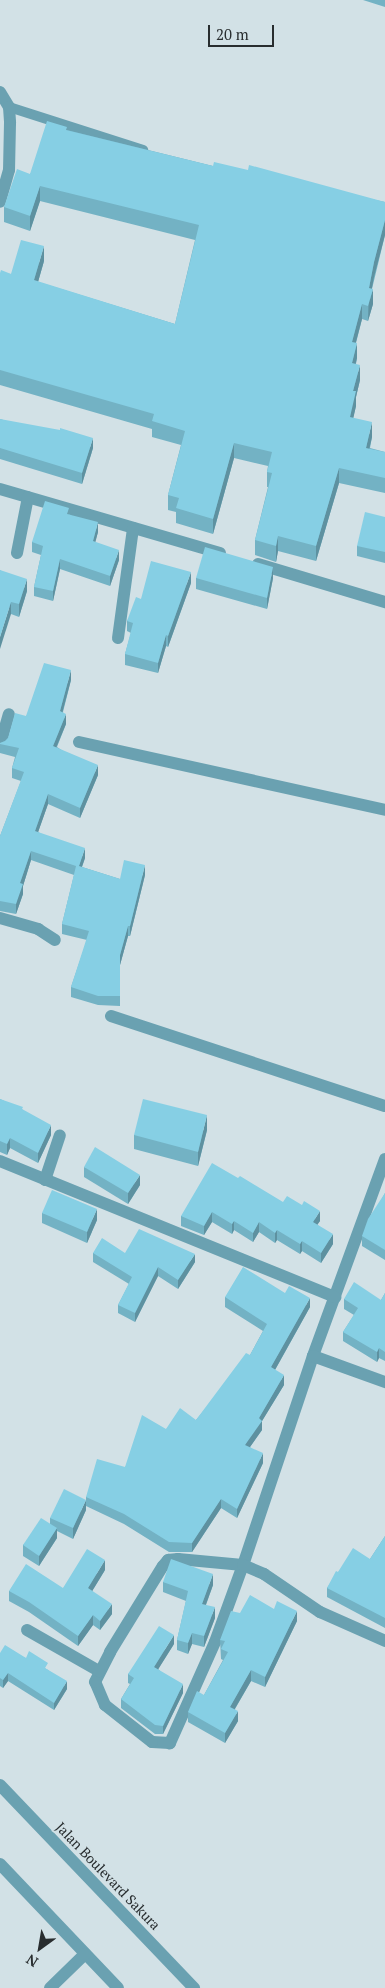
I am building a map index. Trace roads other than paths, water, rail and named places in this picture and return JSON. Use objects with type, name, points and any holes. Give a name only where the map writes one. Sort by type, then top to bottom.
[{"type":"street","points":[[0,92],[9,107],[9,170],[0,202]]},
{"type":"street","points":[[0,489],[385,602]]},
{"type":"street","points":[[17,553],[28,497]]},
{"type":"street","points":[[118,638],[133,528]]},
{"type":"street","points":[[0,745],[9,714]]},
{"type":"street","points":[[79,742],[385,810]]},
{"type":"street","points":[[0,918],[38,929],[55,940]]},
{"type":"street","points":[[111,1016],[385,1106]]},
{"type":"street","points":[[45,1180],[60,1135]]},
{"type":"street","points":[[385,1159],[313,1356],[243,1565],[215,1642],[170,1743],[152,1742],[105,1705],[95,1682],[99,1671],[162,1566],[168,1560],[178,1559],[243,1565],[264,1574],[320,1612],[385,1641]]},
{"type":"street","points":[[0,1161],[335,1297]]},
{"type":"street","points":[[313,1356],[385,1382]]},
{"type":"street","points":[[27,1630],[99,1671]]},
{"type":"street","name":"Jalan Boulevard Sakura","points":[[0,1785],[194,1988]]},
{"type":"street","points":[[0,1864],[118,1988]]},
{"type":"street","points":[[50,1988],[85,1954]]},
{"type":"lane","points":[[9,107],[158,154]]}]
